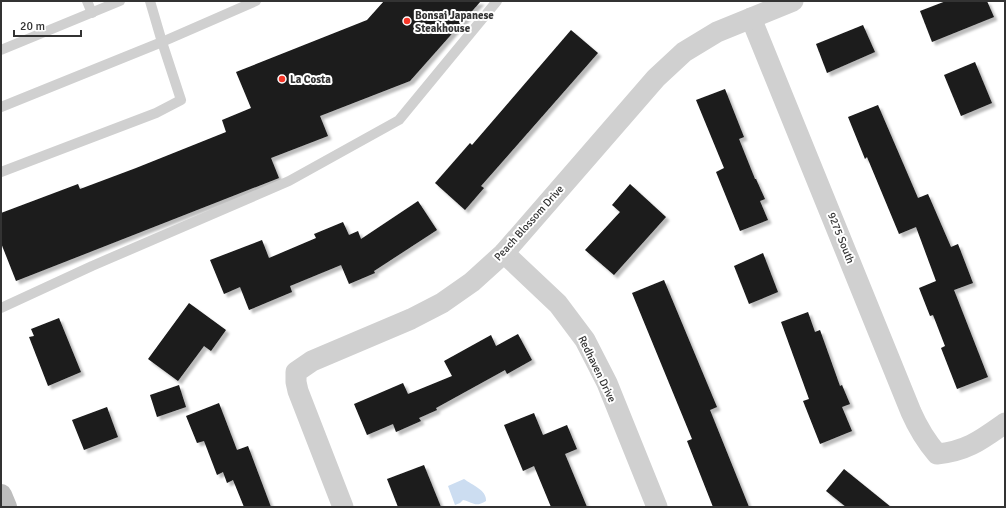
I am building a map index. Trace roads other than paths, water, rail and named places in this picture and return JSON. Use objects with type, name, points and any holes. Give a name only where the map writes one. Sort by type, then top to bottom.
[{"type":"main road","points":[[1,495],[6,507]]},
{"type":"street","name":"Peach Blossom Drive","points":[[343,507],[298,392],[296,372],[312,361],[411,319],[442,303],[472,282],[504,253],[656,78],[684,52],[717,32],[793,1]]},
{"type":"street","name":"9275 South","points":[[751,18],[916,422],[926,441],[937,454],[953,452],[984,438],[1005,423]]},
{"type":"street","name":"Redhaven Drive","points":[[504,253],[558,304],[585,340],[606,383],[657,507]]},
{"type":"lane","points":[[87,1],[92,13]]},
{"type":"lane","points":[[1,50],[120,1]]},
{"type":"lane","points":[[1,172],[156,113],[182,100],[150,1]]},
{"type":"lane","points":[[1,107],[162,42],[256,1]]},
{"type":"lane","points":[[1,308],[92,266],[289,181],[399,120],[497,1]]},
{"type":"water","points":[[464,479],[482,491],[486,497],[486,501],[479,504],[474,504],[463,500],[455,505],[448,486]]},
{"type":"place","name":"Bonsai Japanese Steakhouse","points":[[407,21]]},
{"type":"place","name":"La Costa","points":[[282,79]]}]
